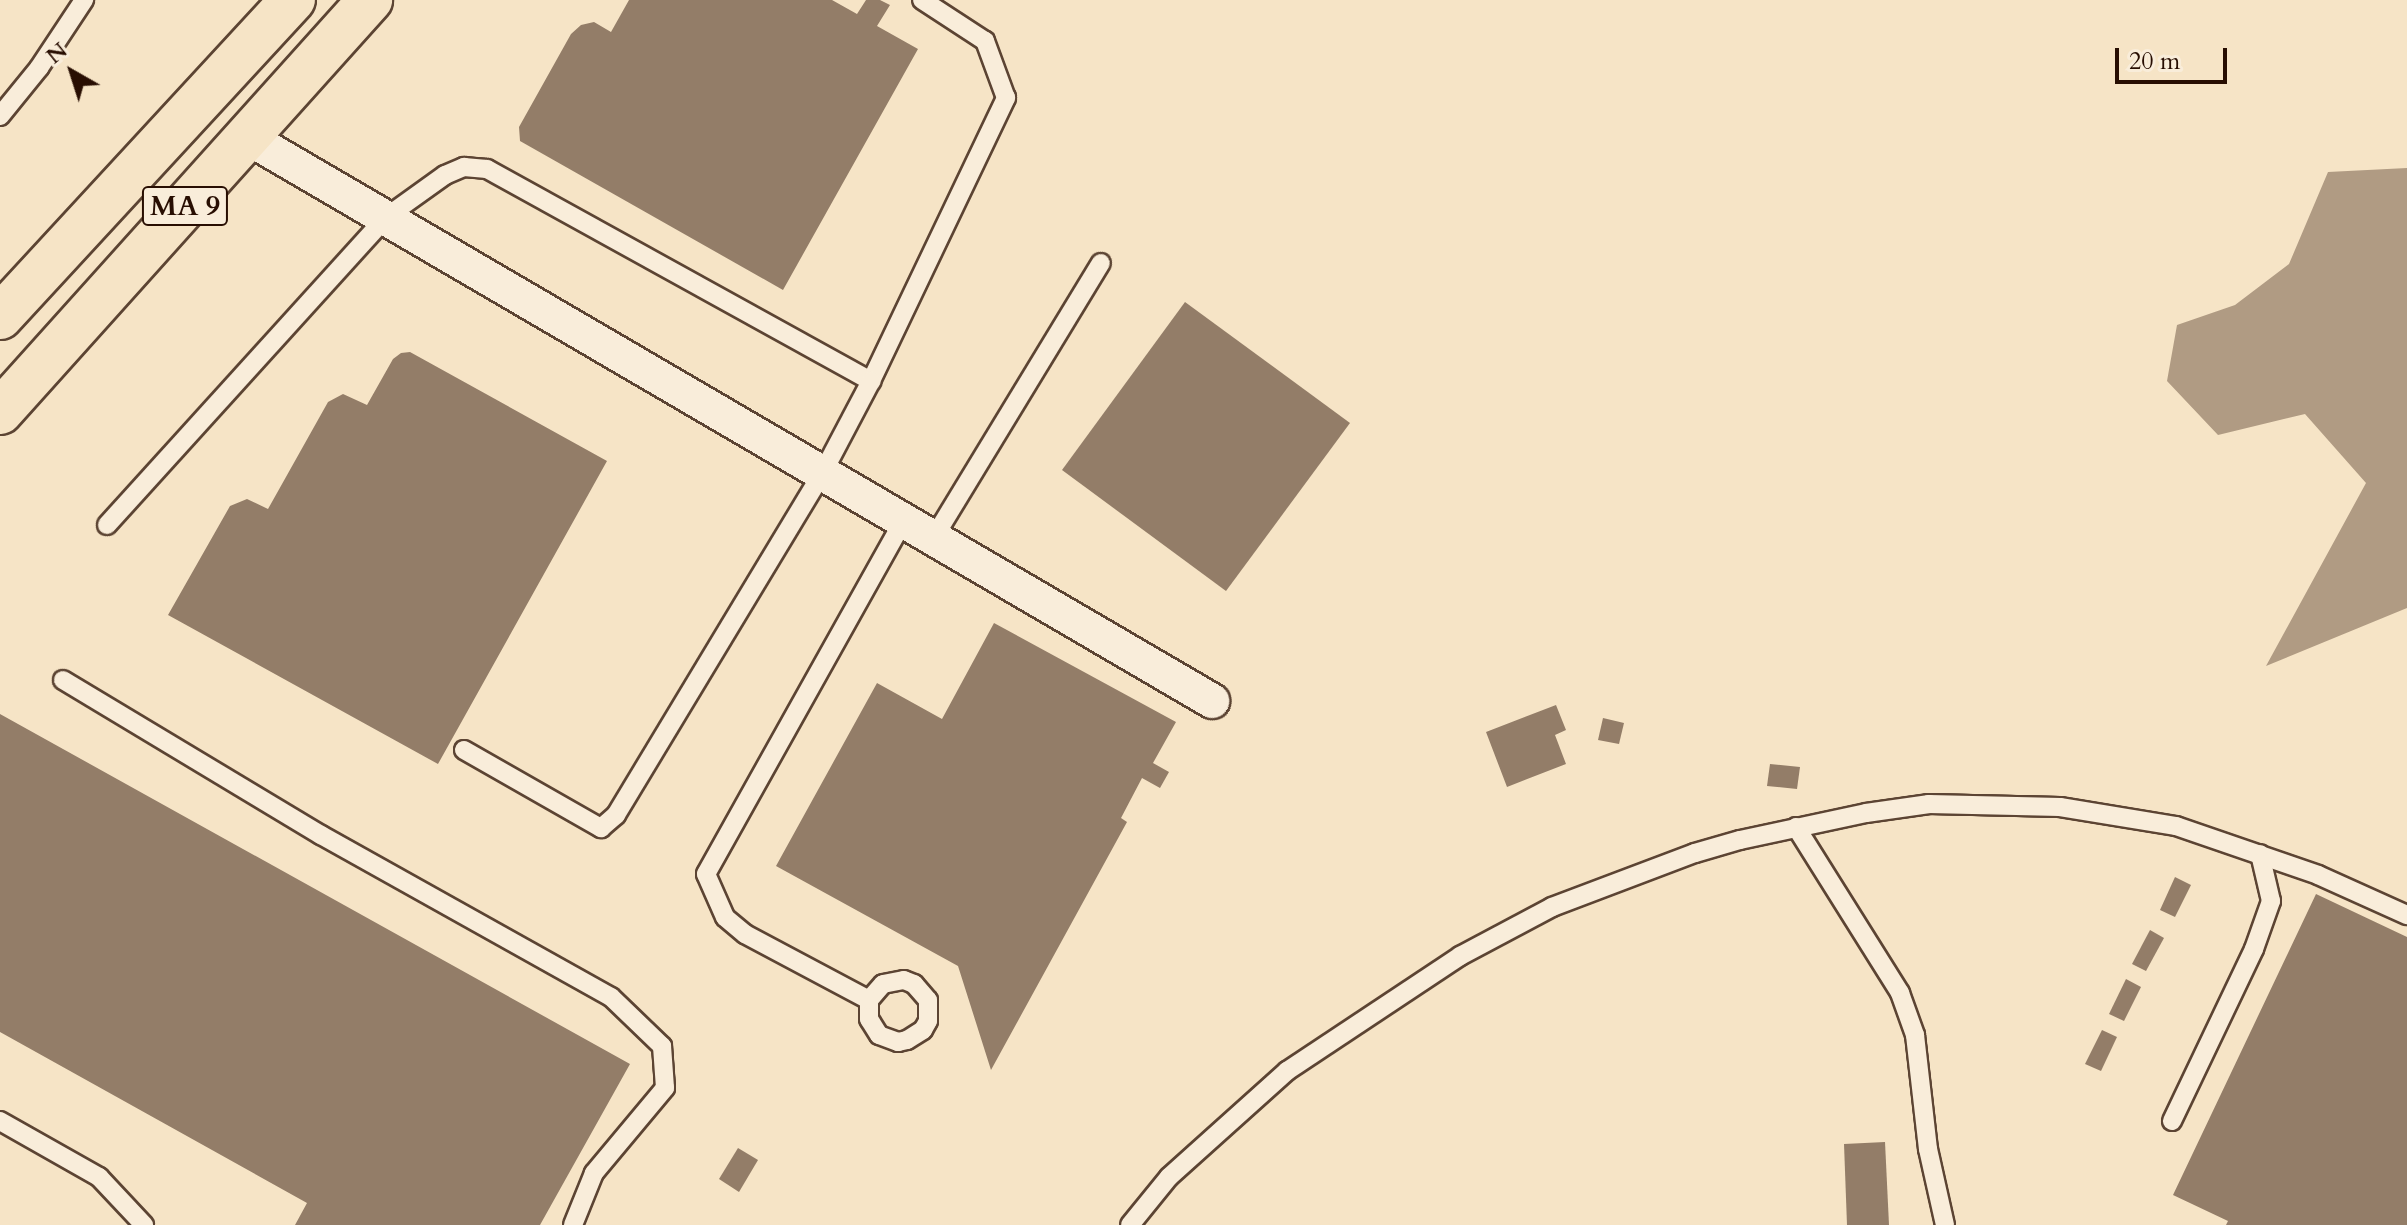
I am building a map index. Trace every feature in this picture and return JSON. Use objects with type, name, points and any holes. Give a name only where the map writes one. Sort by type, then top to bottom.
[{"type":"highway","name":"MA 9","points":[[0,317],[293,0]]},
{"type":"highway","name":"MA 9","points":[[0,412],[370,0]]},
{"type":"street","points":[[247,137],[1212,701]]},
{"type":"lane","points":[[0,116],[39,68],[84,0]]},
{"type":"lane","points":[[464,750],[601,828],[616,815],[822,474],[871,381],[1006,98],[985,41],[922,0]]},
{"type":"lane","points":[[107,525],[385,218],[445,175],[464,167],[487,169],[871,381]]},
{"type":"lane","points":[[933,539],[1101,263]]},
{"type":"lane","points":[[869,1000],[745,934],[725,917],[706,874],[903,521]]},
{"type":"lane","points":[[63,680],[321,835],[611,997],[662,1046],[665,1088],[594,1173],[573,1225]]},
{"type":"lane","points":[[1130,1225],[1169,1177],[1287,1071],[1460,956],[1552,907],[1695,853],[1796,827],[1929,804],[2006,804],[2123,816],[2176,826],[2260,854],[2407,915]]},
{"type":"lane","points":[[1796,827],[1900,993],[1915,1035],[1928,1149],[1945,1225]]},
{"type":"lane","points":[[2172,1121],[2254,949],[2271,901],[2260,854]]},
{"type":"lane","points":[[0,1121],[99,1177],[144,1225]]},
{"type":"shaded area","points":[[2407,168],[2407,608],[2266,666],[2366,483],[2305,414],[2218,435],[2167,381],[2177,325],[2235,305],[2289,264],[2328,172]]},
{"type":"building","points":[[629,0],[832,0],[857,14],[866,0],[880,0],[890,5],[877,26],[918,49],[783,290],[520,141],[519,127],[571,34],[581,25],[594,22],[611,32]]},
{"type":"building","points":[[1185,302],[1350,423],[1226,591],[1062,470]]},
{"type":"building","points":[[410,352],[607,461],[438,764],[168,615],[230,506],[247,499],[268,509],[328,402],[343,394],[367,405],[393,359],[401,353]]},
{"type":"building","points":[[994,623],[1176,722],[1153,763],[1169,772],[1160,788],[1142,778],[1121,818],[1127,822],[991,1070],[958,966],[776,866],[877,683],[942,719]]},
{"type":"building","points":[[1556,705],[1566,730],[1555,735],[1566,764],[1507,787],[1486,732]]},
{"type":"building","points":[[0,714],[630,1064],[540,1225],[295,1225],[307,1203],[0,1032]]},
{"type":"building","points":[[1603,718],[1624,723],[1619,744],[1598,740]]},
{"type":"building","points":[[1770,764],[1800,767],[1797,789],[1767,786]]},
{"type":"building","points":[[2175,877],[2191,885],[2175,917],[2160,910]]},
{"type":"building","points":[[2316,894],[2407,937],[2407,1225],[2226,1225],[2228,1221],[2173,1195]]},
{"type":"building","points":[[2150,930],[2164,938],[2146,971],[2132,964]]},
{"type":"building","points":[[2126,979],[2141,987],[2124,1021],[2109,1014]]},
{"type":"building","points":[[2102,1030],[2117,1037],[2101,1071],[2085,1064]]},
{"type":"building","points":[[1885,1142],[1889,1225],[1847,1225],[1844,1144]]},
{"type":"building","points":[[738,1148],[758,1160],[739,1192],[719,1179]]}]
